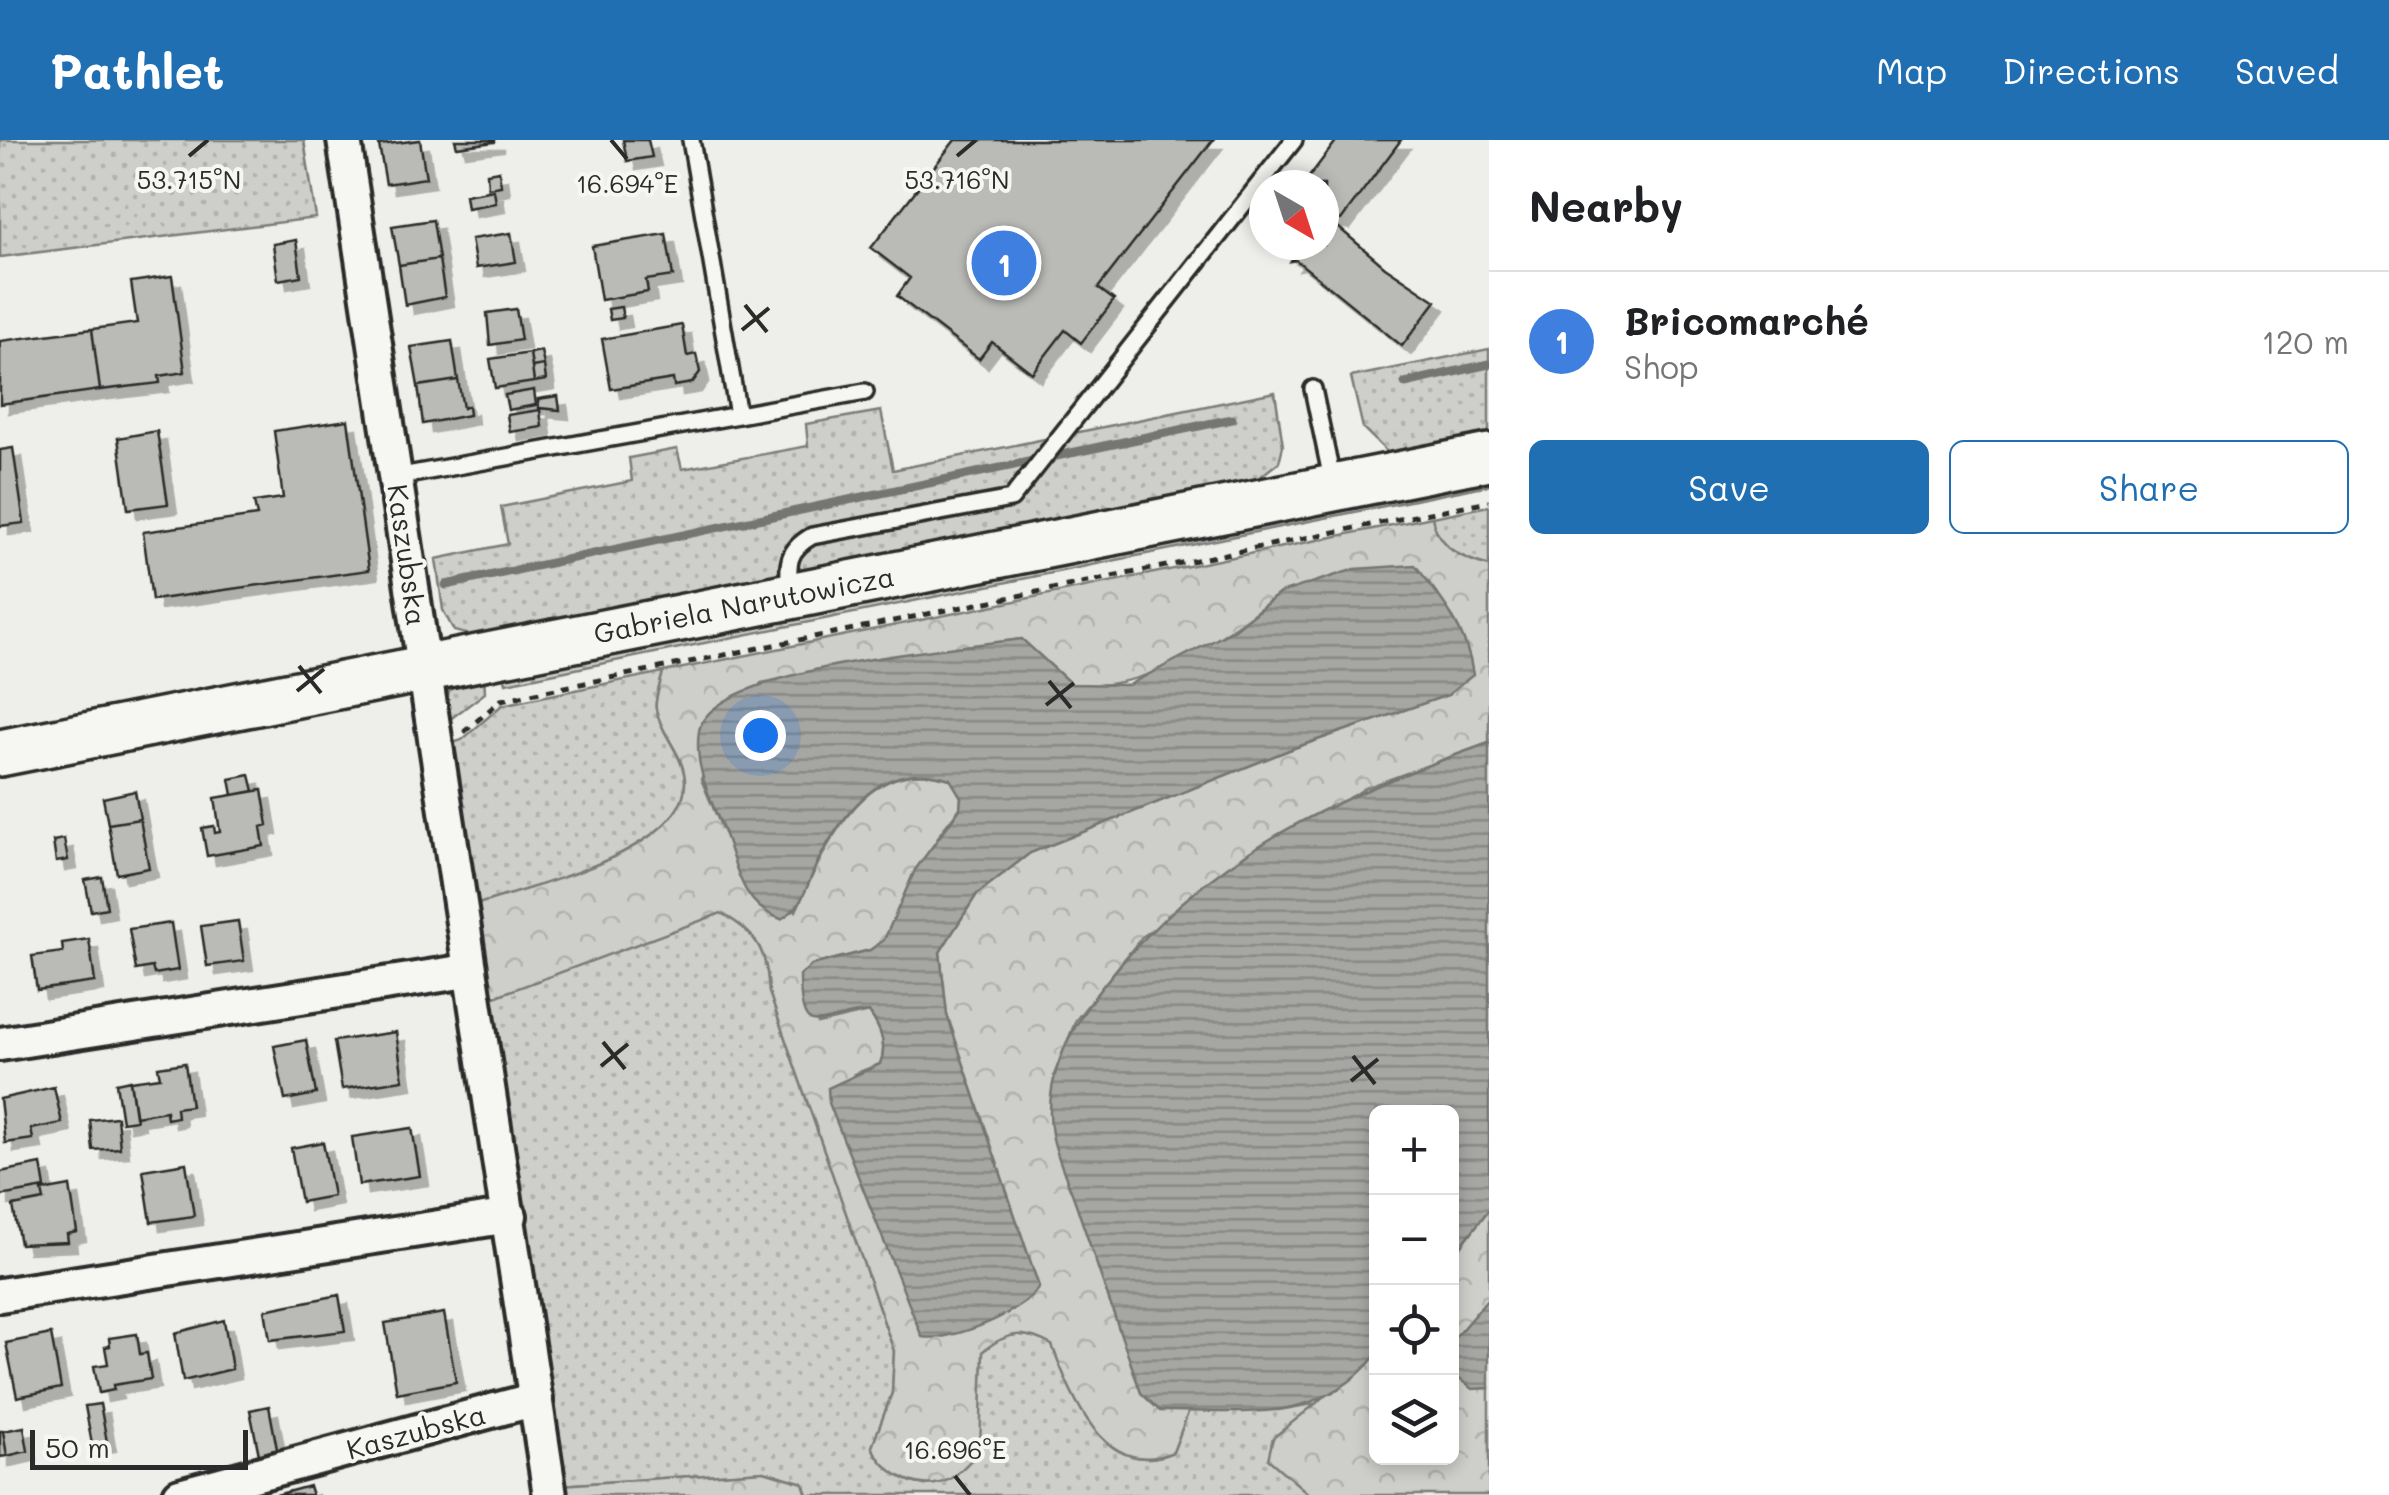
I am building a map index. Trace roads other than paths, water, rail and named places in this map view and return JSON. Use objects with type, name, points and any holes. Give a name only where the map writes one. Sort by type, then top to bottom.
[{"type":"main road","name":"Gabriela Narutowicza","points":[[0,753],[1489,458]]},
{"type":"street","name":"Kaszubska","points":[[344,140],[467,971],[510,1216],[550,1495]]},
{"type":"street","points":[[0,1044],[467,971]]},
{"type":"street","points":[[0,1296],[510,1216]]},
{"type":"street","name":"Kaszubska","points":[[180,1495],[536,1399]]},
{"type":"lane","points":[[691,140],[738,415]]},
{"type":"lane","points":[[791,596],[788,560],[793,550],[812,536],[1010,499],[1294,140]]},
{"type":"lane","points":[[1314,389],[1334,488]]},
{"type":"lane","points":[[396,477],[865,392]]},
{"type":"waterway","points":[[1405,383],[1489,364]]},
{"type":"waterway","points":[[446,585],[1232,419]]},
{"type":"place","name":"Bricomarché","points":[[1004,263]]}]
